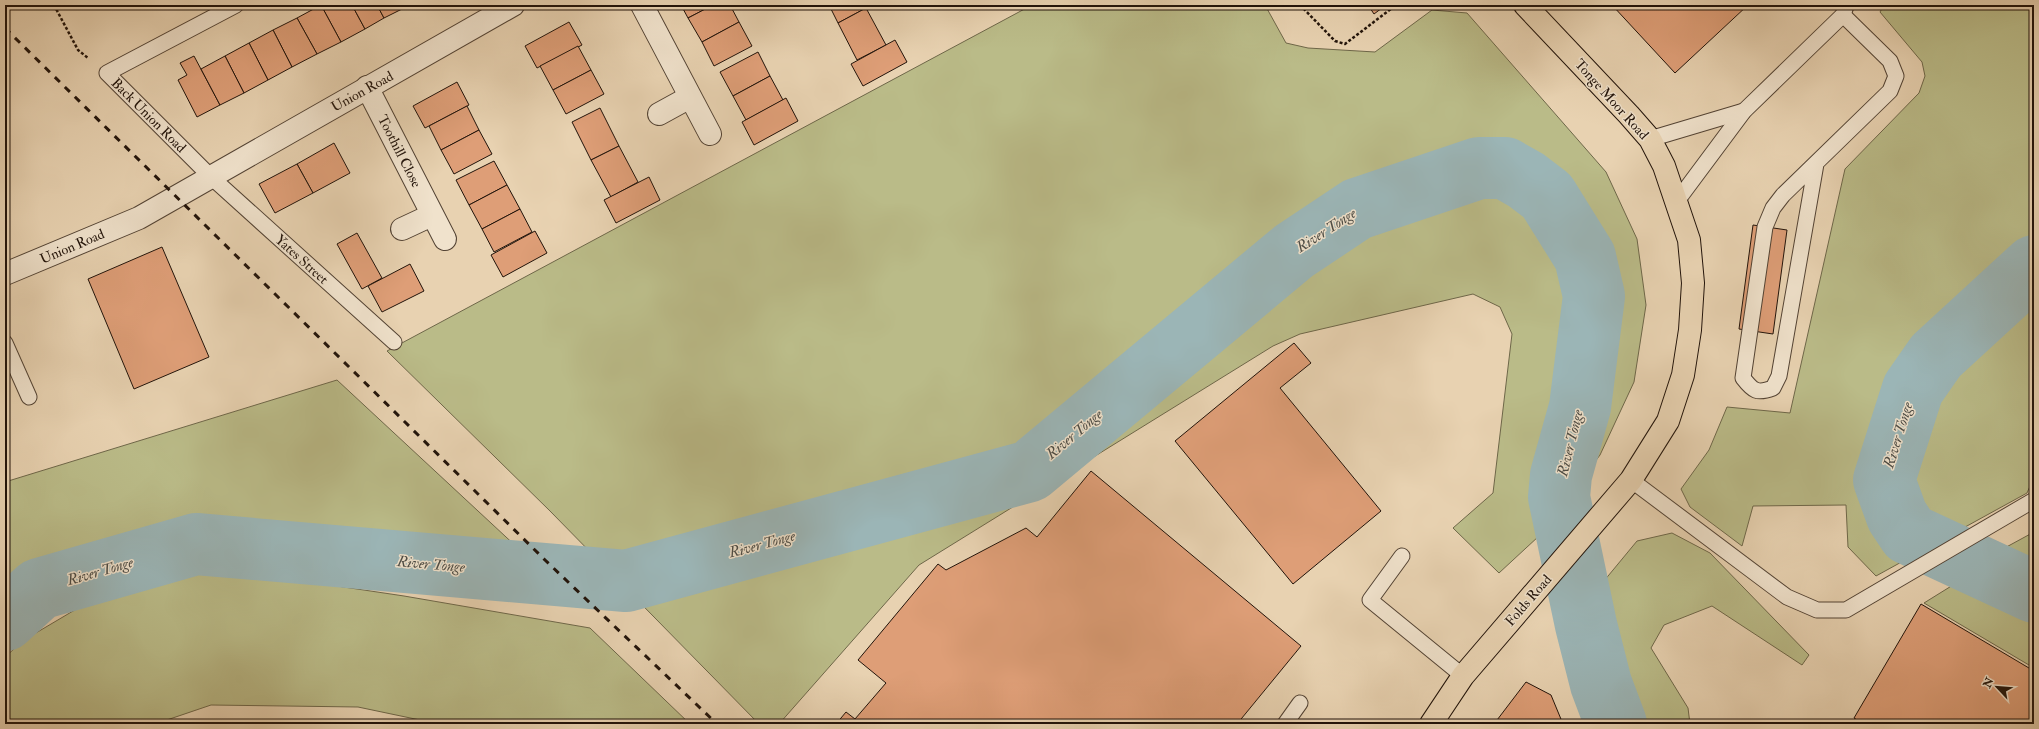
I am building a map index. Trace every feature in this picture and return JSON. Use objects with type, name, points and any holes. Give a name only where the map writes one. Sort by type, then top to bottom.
[{"type":"main road","name":"Tonge Moor Road","points":[[1525,5],[1630,115],[1650,139],[1664,166],[1677,201],[1688,240],[1693,283],[1690,330],[1683,375],[1668,421],[1631,480]]},
{"type":"main road","name":"Folds Road","points":[[1431,724],[1463,676],[1631,480]]},
{"type":"street","name":"Union Road","points":[[5,274],[139,218],[210,176],[513,5]]},
{"type":"street","points":[[642,5],[710,134]]},
{"type":"street","name":"Toothill Close","points":[[367,87],[445,238]]},
{"type":"street","points":[[659,114],[690,97]]},
{"type":"street","points":[[402,229],[432,215]]},
{"type":"lane","name":"Back Union Road","points":[[210,176],[107,73],[236,5]]},
{"type":"lane","points":[[1677,201],[1744,111],[1845,10],[1890,61],[1896,76],[1890,91],[1783,195],[1773,208],[1765,227],[1744,378],[1752,388],[1763,392],[1774,388],[1779,376],[1816,164]]},
{"type":"lane","points":[[1650,139],[1744,111]]},
{"type":"lane","name":"Yates Street","points":[[210,176],[394,342]]},
{"type":"lane","points":[[5,343],[29,397]]},
{"type":"lane","points":[[1631,480],[1787,597],[1817,610],[1846,610],[2031,502]]},
{"type":"lane","points":[[1402,556],[1370,600],[1463,676]]},
{"type":"lane","points":[[1284,724],[1300,703]]},
{"type":"path","points":[[54,5],[78,50],[107,73]]},
{"type":"path","points":[[1300,5],[1335,41],[1346,44],[1396,5]]},
{"type":"green space","points":[[1032,5],[1265,5],[1286,43],[1308,48],[1375,52],[1432,10],[1467,13],[1606,172],[1637,239],[1646,305],[1634,382],[1600,455],[1539,536],[1499,573],[1453,528],[1493,493],[1512,334],[1500,307],[1473,294],[1300,334],[1273,346],[919,565],[779,724],[759,724],[550,511],[387,351]]},
{"type":"green space","points":[[1884,5],[2034,5],[2034,477],[2027,493],[1876,576],[1848,547],[1846,505],[1753,506],[1742,546],[1690,507],[1681,489],[1709,450],[1727,407],[1790,413],[1845,169],[1919,93],[1925,76],[1922,62],[1880,12]]},
{"type":"green space","points":[[337,380],[520,550],[355,535],[233,531],[114,555],[24,582],[5,599],[5,482]]},
{"type":"green space","points":[[2034,532],[2034,578],[1988,557]]},
{"type":"green space","points":[[1672,533],[1710,553],[1809,655],[1802,665],[1712,606],[1664,625],[1651,648],[1688,708],[1690,724],[1640,724],[1594,593],[1637,541]]},
{"type":"green space","points":[[196,565],[404,596],[590,628],[690,724],[439,724],[358,707],[211,705],[155,724],[5,724],[5,657],[24,640],[95,598]]},
{"type":"green space","points":[[1961,580],[2034,616],[2034,668],[1924,603]]},
{"type":"water","points":[[1988,557],[2034,578],[2034,616],[1961,580]]},
{"type":"water","points":[[1594,593],[1640,724],[1591,724],[1558,636]]},
{"type":"building","points":[[321,5],[352,5],[365,29],[341,42]]},
{"type":"building","points":[[321,5],[341,42],[317,54],[297,18]]},
{"type":"building","points":[[352,5],[377,5],[384,18],[365,29]]},
{"type":"building","points":[[377,5],[402,5],[404,8],[384,18]]},
{"type":"building","points":[[681,5],[713,5],[688,18]]},
{"type":"building","points":[[713,5],[730,5],[739,22],[702,42],[688,18]]},
{"type":"building","points":[[829,5],[864,5],[866,8],[838,23]]},
{"type":"building","points":[[1368,5],[1386,5],[1374,14]]},
{"type":"building","points":[[1612,5],[1748,5],[1675,73]]},
{"type":"building","points":[[866,8],[886,45],[857,60],[838,23]]},
{"type":"building","points":[[297,18],[317,54],[292,67],[273,30]]},
{"type":"building","points":[[569,22],[582,45],[537,68],[525,46]]},
{"type":"building","points":[[739,22],[752,46],[714,66],[702,42]]},
{"type":"building","points":[[273,30],[292,67],[268,80],[249,43]]},
{"type":"building","points":[[895,40],[907,62],[863,86],[851,64]]},
{"type":"building","points":[[249,43],[268,80],[244,93],[225,56]]},
{"type":"building","points":[[578,46],[591,70],[553,90],[540,66]]},
{"type":"building","points":[[758,52],[770,76],[733,96],[720,72]]},
{"type":"building","points":[[194,56],[220,105],[197,117],[178,80],[187,75],[180,63]]},
{"type":"building","points":[[225,56],[244,93],[220,105],[201,69]]},
{"type":"building","points":[[591,70],[604,94],[566,114],[553,90]]},
{"type":"building","points":[[770,76],[783,100],[746,120],[733,96]]},
{"type":"building","points":[[457,82],[469,105],[425,128],[413,106]]},
{"type":"building","points":[[786,98],[798,121],[754,145],[742,122]]},
{"type":"building","points":[[467,106],[479,130],[441,150],[429,126]]},
{"type":"building","points":[[600,108],[619,146],[591,160],[572,122]]},
{"type":"building","points":[[479,130],[492,154],[454,174],[441,150]]},
{"type":"building","points":[[334,143],[350,173],[313,193],[297,164]]},
{"type":"building","points":[[619,146],[638,182],[611,197],[591,160]]},
{"type":"building","points":[[494,161],[507,185],[469,205],[456,180]]},
{"type":"building","points":[[297,164],[313,193],[275,213],[259,184]]},
{"type":"building","points":[[649,177],[660,200],[616,223],[604,200]]},
{"type":"building","points":[[507,185],[520,209],[482,229],[469,205]]},
{"type":"building","points":[[520,209],[532,232],[494,252],[482,229]]},
{"type":"building","points":[[1753,225],[1787,230],[1773,334],[1739,329]]},
{"type":"building","points":[[535,231],[547,253],[503,277],[491,255]]},
{"type":"building","points":[[357,233],[382,278],[362,289],[337,244]]},
{"type":"building","points":[[162,247],[209,357],[134,389],[88,279]]},
{"type":"building","points":[[410,264],[424,291],[382,312],[368,286]]},
{"type":"building","points":[[1294,343],[1311,363],[1280,388],[1381,511],[1293,584],[1175,441]]},
{"type":"building","points":[[1091,471],[1301,646],[1237,724],[836,724],[846,712],[855,719],[886,683],[858,660],[938,564],[946,570],[1026,528],[1037,537]]},
{"type":"building","points":[[1921,604],[2034,671],[2034,724],[1864,724],[1854,718]]},
{"type":"building","points":[[1526,682],[1551,695],[1563,724],[1494,724]]},
{"type":"waterway","name":"River Tonge","points":[[5,620],[39,589],[196,544],[626,581],[1030,471],[1294,251],[1357,209],[1479,168],[1505,168],[1526,180],[1547,196],[1585,257],[1594,296],[1580,407],[1561,475],[1559,497],[1586,625],[1601,684],[1616,724]]},
{"type":"waterway","name":"River Tonge","points":[[2034,266],[1936,356],[1913,389],[1884,480],[1897,516],[1909,534],[2034,592]]},
{"type":"railway","points":[[5,28],[545,560],[717,724]]}]
